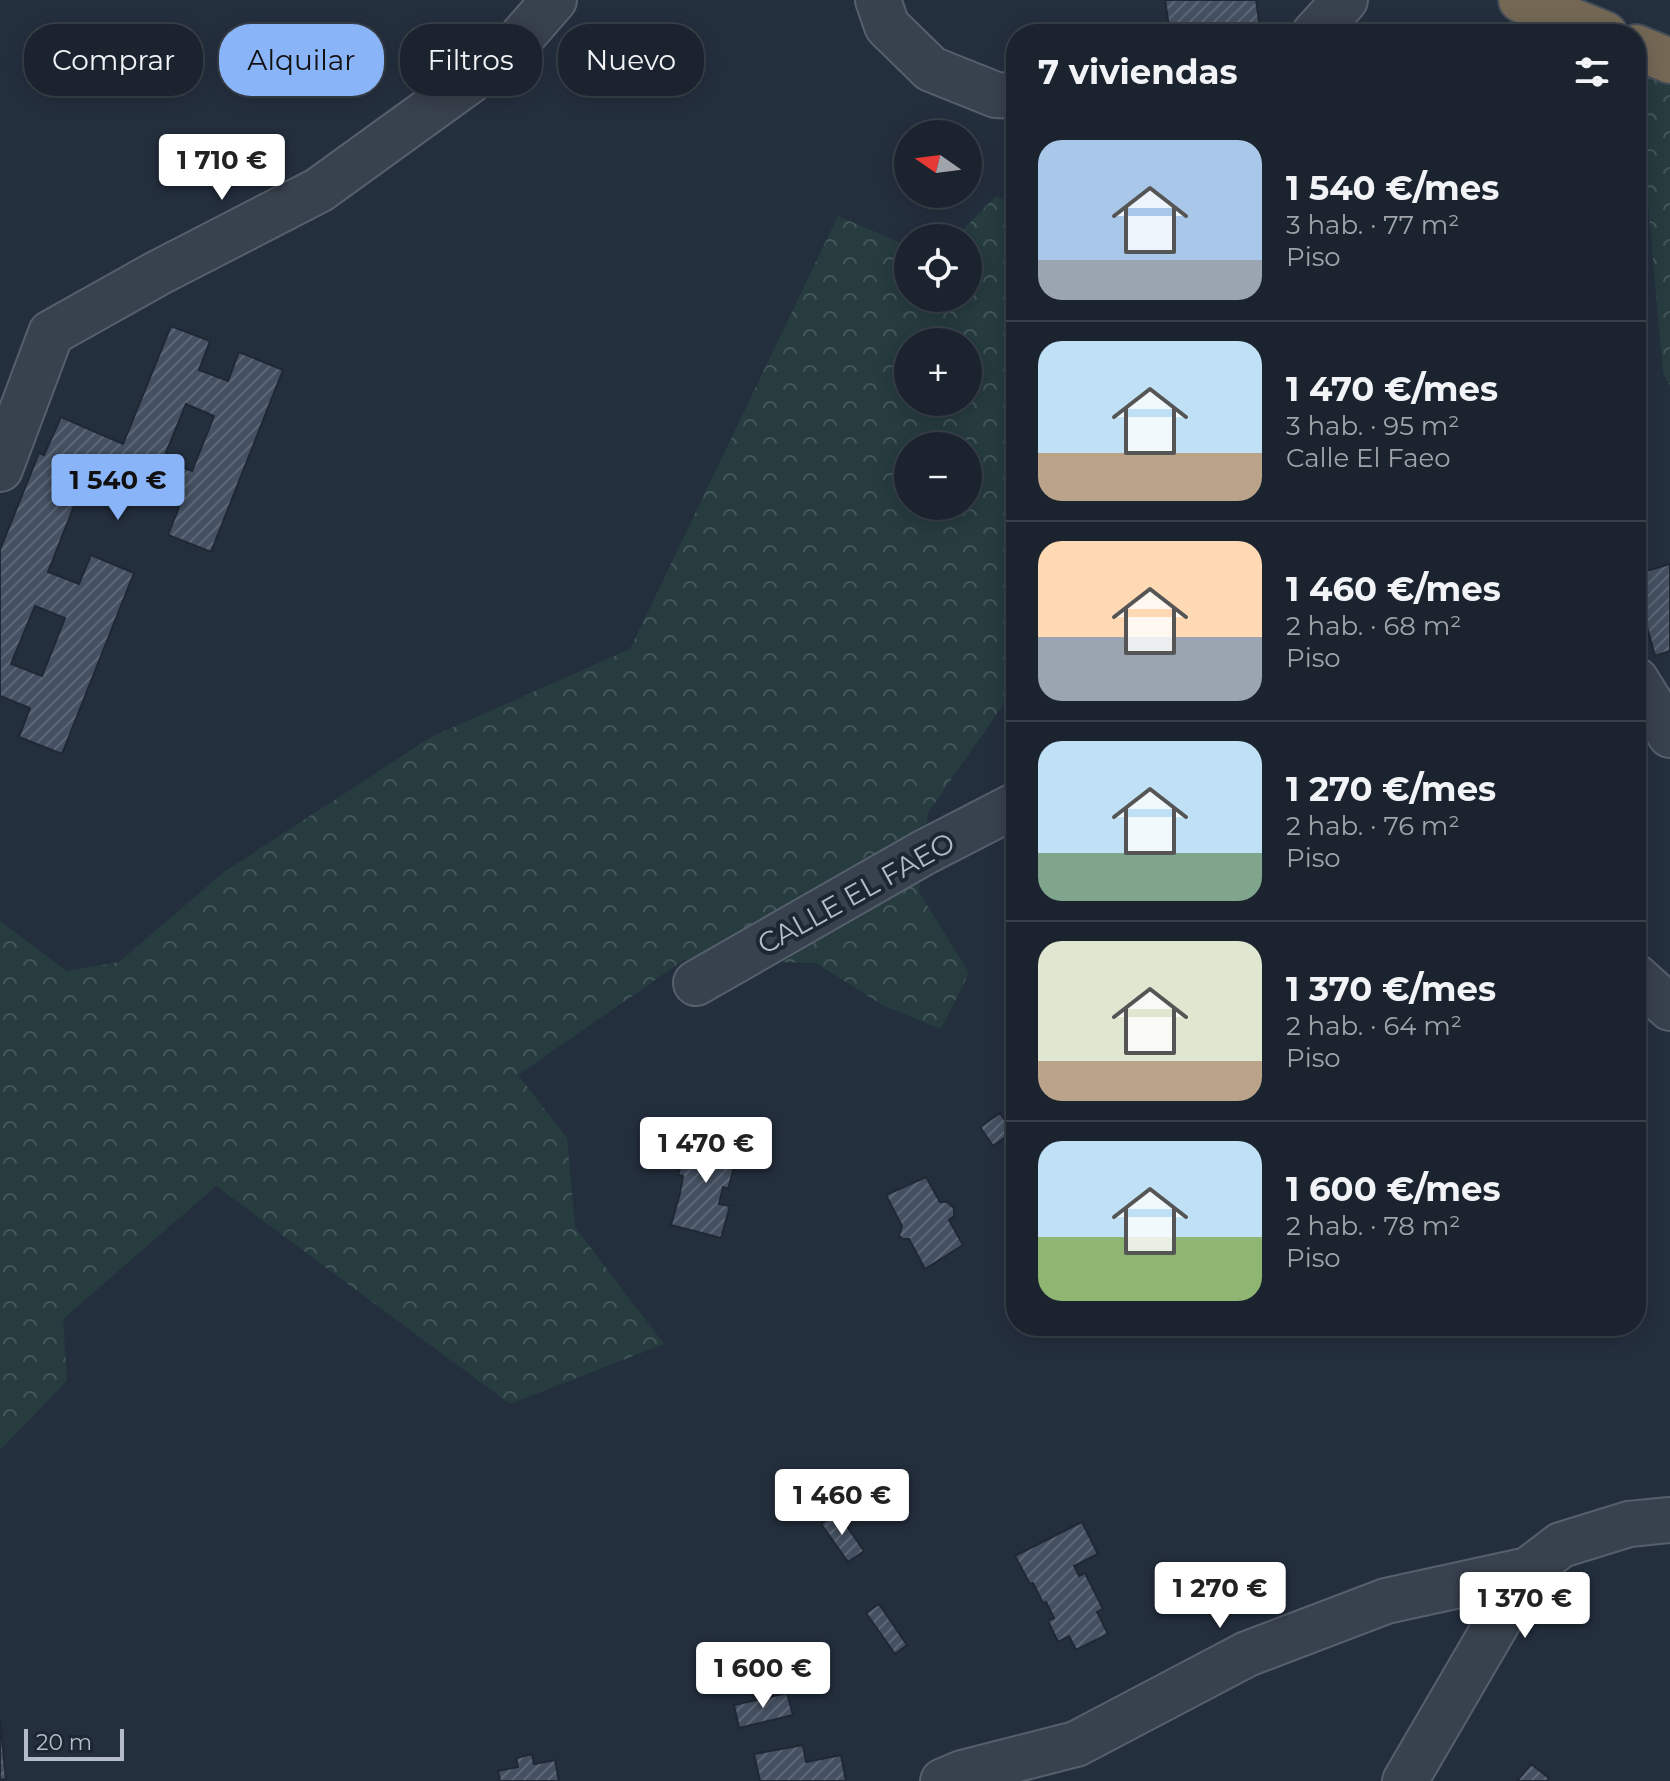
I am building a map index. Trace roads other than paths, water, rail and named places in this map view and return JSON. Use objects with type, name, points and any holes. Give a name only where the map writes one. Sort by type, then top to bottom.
[{"type":"highway","points":[[1536,14],[1570,24]]},
{"type":"highway","points":[[1646,51],[1670,61]]},
{"type":"street","points":[[0,469],[51,333],[158,273],[319,190],[507,54],[554,0]]},
{"type":"street","points":[[878,0],[887,26],[931,69],[996,95],[1006,96]]},
{"type":"street","points":[[1646,696],[1670,735]]},
{"type":"street","name":"CALLE EL FAEO","points":[[696,983],[923,853],[1006,810]]},
{"type":"street","points":[[1646,986],[1670,1008]]},
{"type":"street","points":[[1405,1781],[1528,1570],[1561,1545],[1629,1524],[1670,1520]]},
{"type":"street","points":[[943,1781],[962,1773],[1076,1744],[1247,1654],[1386,1601],[1528,1570]]}]
